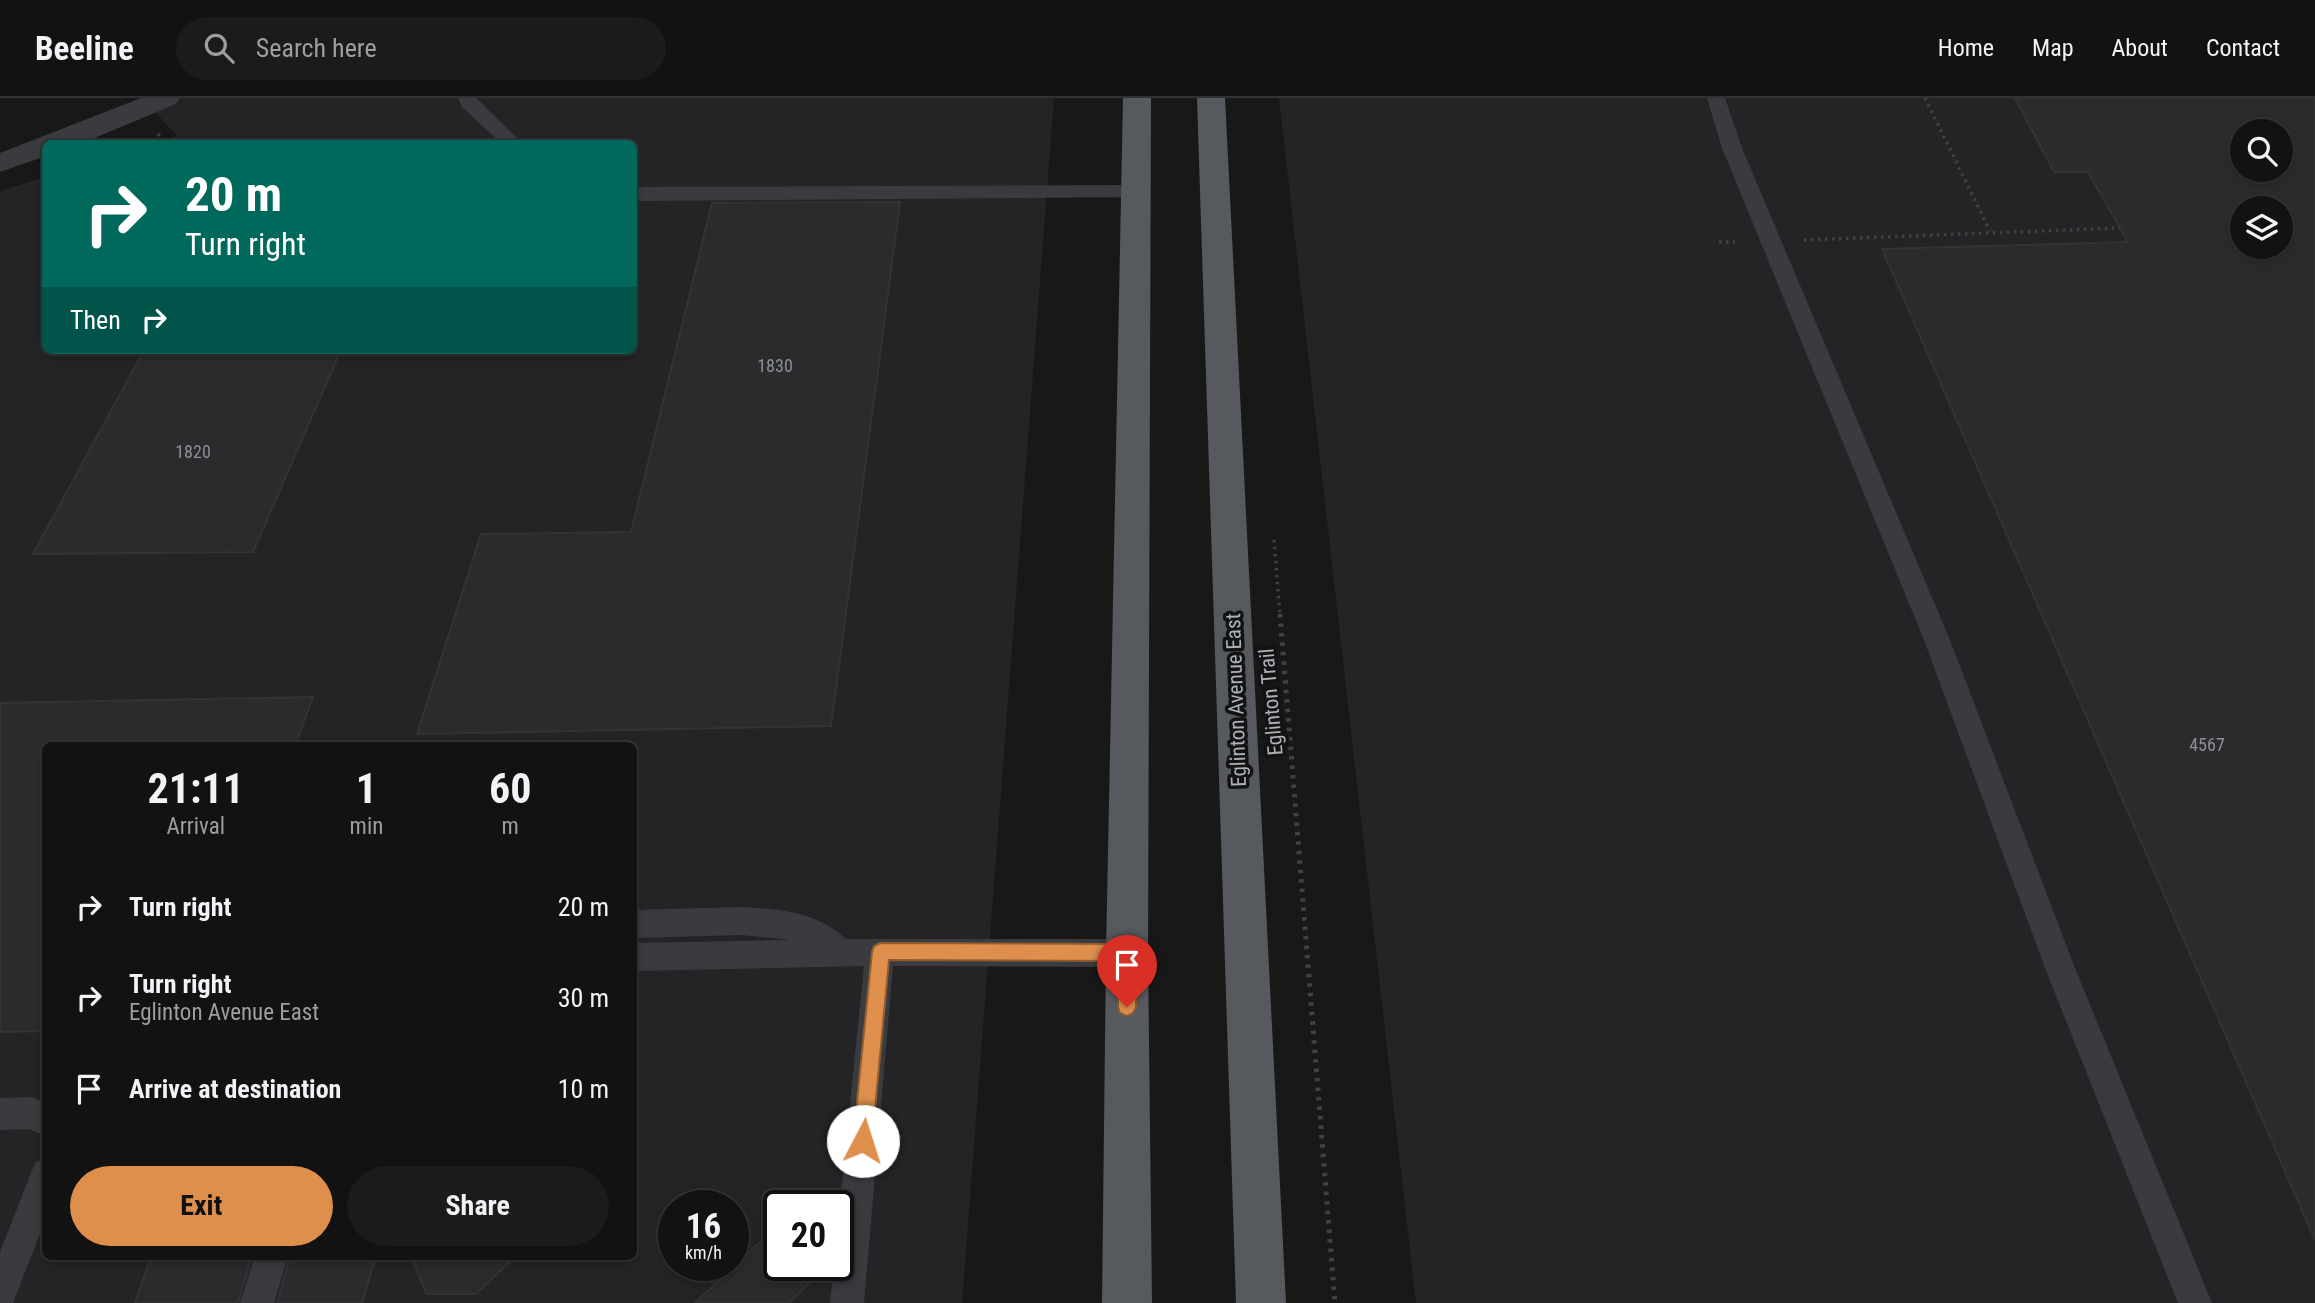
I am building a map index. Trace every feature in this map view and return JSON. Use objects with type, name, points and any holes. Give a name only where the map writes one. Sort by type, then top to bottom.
[{"type":"main road","points":[[1127,1303],[1127,953],[1137,98]]},
{"type":"main road","name":"Eglinton Avenue East","points":[[1211,98],[1261,1303]]},
{"type":"street","points":[[63,140],[166,98]]},
{"type":"street","points":[[0,163],[42,147]]},
{"type":"lane","points":[[467,98],[469,103],[510,140]]},
{"type":"lane","points":[[1716,98],[1732,148],[1937,640],[2060,968],[2195,1303]]},
{"type":"lane","points":[[637,194],[1138,192]]},
{"type":"lane","points":[[637,924],[706,922],[791,926],[806,929],[827,940],[839,952]]},
{"type":"lane","points":[[637,957],[839,952],[1127,953]]},
{"type":"lane","points":[[847,1303],[880,952]]},
{"type":"lane","points":[[0,1114],[33,1113],[42,1119]]},
{"type":"lane","points":[[0,1295],[42,1185]]},
{"type":"lane","points":[[257,1303],[271,1260]]},
{"type":"path","points":[[1924,98],[1990,232]]},
{"type":"path","points":[[1719,242],[2120,228]]},
{"type":"path","name":"Eglinton Trail","points":[[1273,527],[1335,1303]]},
{"type":"shaded area","points":[[142,98],[1054,98],[962,1303],[0,1303],[0,191],[42,178],[42,354],[637,354],[637,140],[165,140],[177,136]]},
{"type":"shaded area","points":[[1279,98],[2315,98],[2315,1303],[1416,1303]]},
{"type":"building","points":[[2015,98],[2315,98],[2315,1240],[1882,249],[2128,242],[2088,172],[2054,172]]},
{"type":"building","points":[[900,202],[831,726],[417,734],[481,534],[631,532],[712,203]]},
{"type":"building","points":[[142,354],[339,354],[253,552],[33,554]]},
{"type":"building","points":[[313,697],[296,742],[42,742],[42,1031],[0,1032],[0,703]]},
{"type":"building","points":[[763,1239],[763,1281],[811,1281],[789,1303],[695,1303],[718,1281],[749,1281],[749,1252]]},
{"type":"building","points":[[150,1260],[251,1260],[238,1303],[135,1303]]},
{"type":"building","points":[[289,1260],[375,1260],[362,1303],[277,1303]]},
{"type":"building","points":[[412,1260],[512,1260],[476,1294],[427,1294]]},
{"type":"route","points":[[863,1141],[880,952],[1127,953],[1127,1007]]}]
